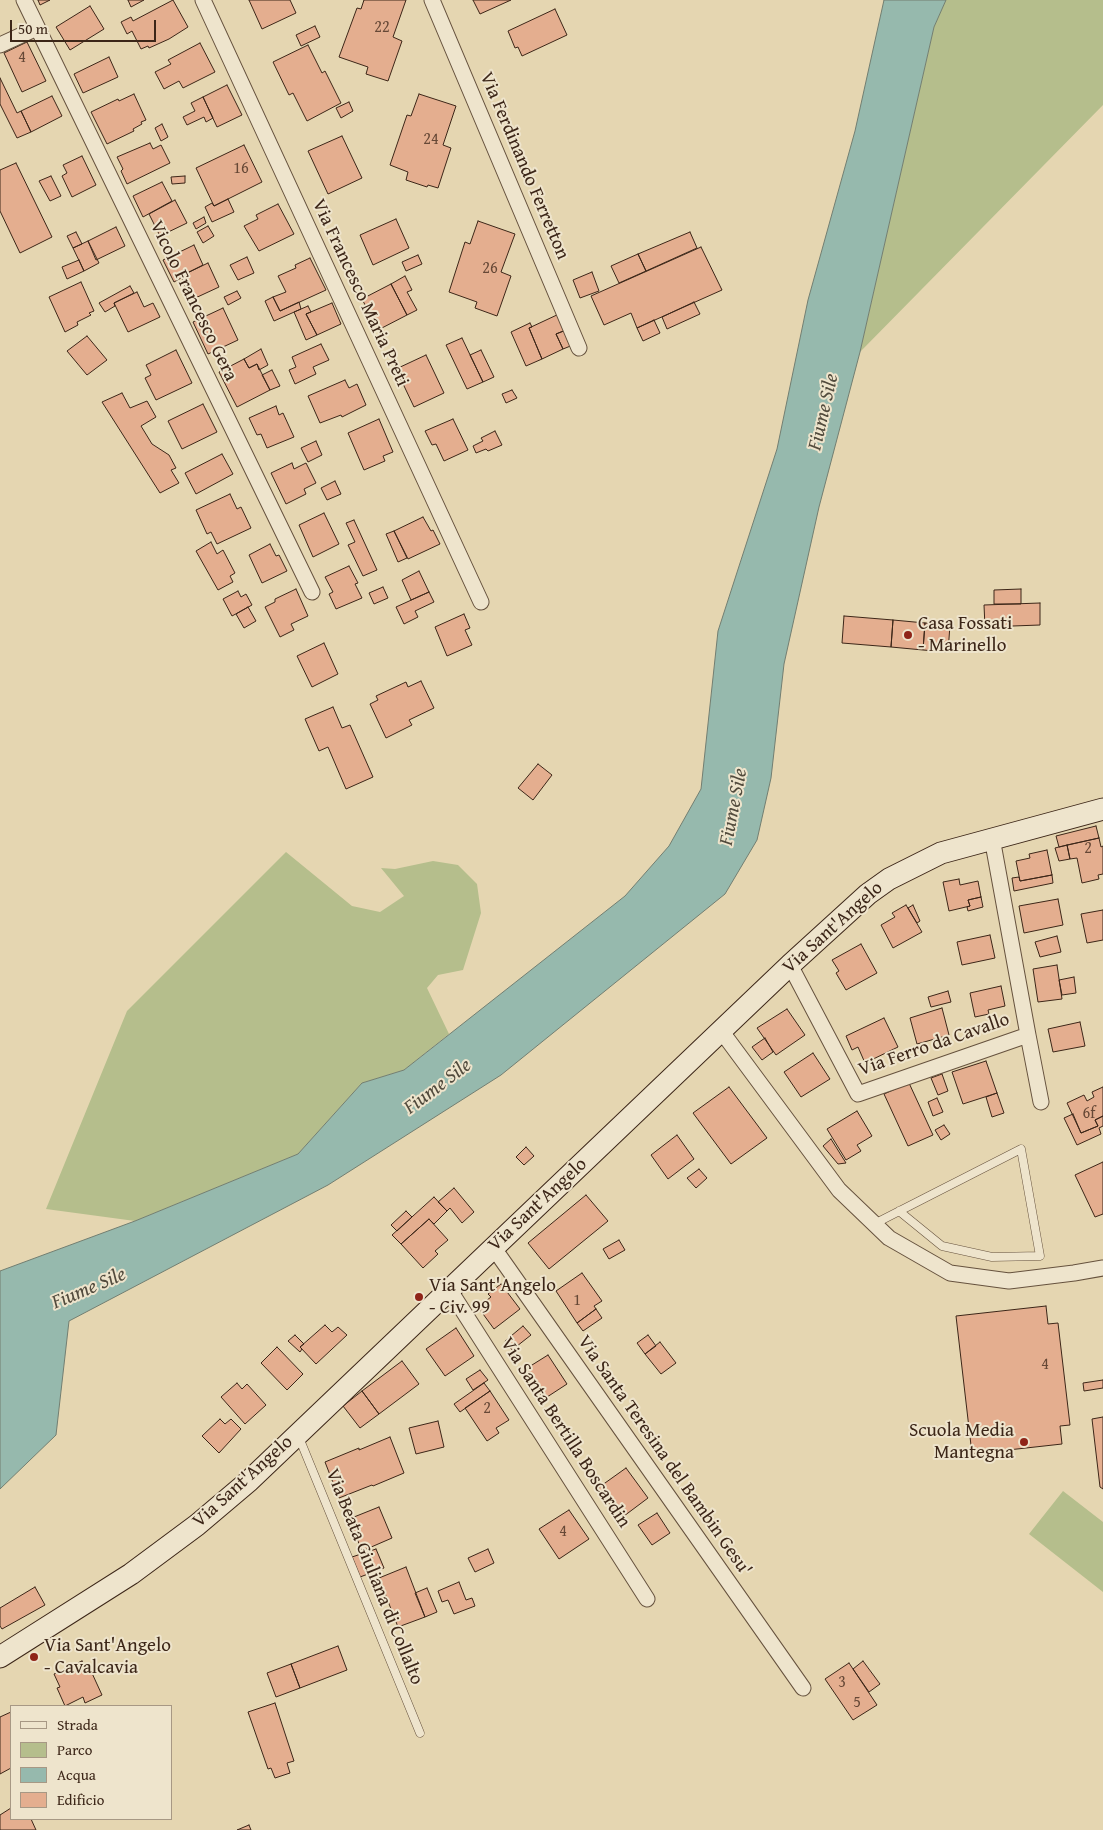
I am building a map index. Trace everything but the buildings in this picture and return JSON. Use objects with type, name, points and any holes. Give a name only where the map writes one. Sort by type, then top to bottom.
[{"type":"street","name":"Vicolo Francesco Gera","points":[[24,0],[312,592]]},
{"type":"street","name":"Via Francesco Maria Preti","points":[[202,0],[482,602]]},
{"type":"street","name":"Via Ferdinando Ferretton","points":[[432,0],[579,348]]},
{"type":"street","points":[[0,46],[37,28]]},
{"type":"street","name":"Via Sant'Angelo","points":[[0,1657],[82,1606],[162,1552],[235,1493],[846,913],[889,878],[941,853],[1103,809]]},
{"type":"street","name":"Via Ferro da Cavallo","points":[[790,966],[858,1094],[1028,1035],[992,838]]},
{"type":"street","points":[[722,1032],[839,1190],[888,1238],[950,1273],[1009,1281],[1074,1274],[1103,1268]]},
{"type":"street","points":[[1028,1035],[1041,1102]]},
{"type":"street","name":"Via Santa Teresina del Bambin Gesu'","points":[[493,1247],[803,1688]]},
{"type":"street","name":"Via Santa Bertilla Boscardin","points":[[449,1289],[647,1599]]},
{"type":"lane","points":[[874,1224],[899,1211],[1021,1149],[1040,1256],[992,1256],[942,1246],[899,1211]]},
{"type":"lane","name":"Via Beata Giuliana di Collalto","points":[[297,1434],[420,1732]]},
{"type":"green space","points":[[946,0],[1103,0],[1103,105],[860,352],[934,27]]},
{"type":"green space","points":[[286,852],[352,906],[380,912],[404,896],[381,868],[395,869],[433,861],[458,865],[477,884],[481,913],[463,970],[438,975],[427,988],[449,1034],[404,1070],[362,1083],[298,1154],[135,1221],[46,1209],[127,1011]]},
{"type":"green space","points":[[1063,1491],[1103,1522],[1103,1592],[1029,1534]]},
{"type":"water","name":"Fiume Sile","points":[[884,0],[946,0],[934,27],[860,352],[819,507],[784,664],[771,778],[757,840],[725,894],[501,1075],[328,1185],[69,1321],[56,1435],[0,1489],[0,1271],[135,1221],[298,1154],[362,1083],[404,1070],[625,896],[669,846],[701,789],[718,631],[777,449],[808,300],[855,131]]},
{"type":"place","name":"Casa Fossati - Marinello","points":[[908,635]]},
{"type":"place","name":"Via Sant'Angelo - Civ. 99","points":[[419,1297]]},
{"type":"place","name":"Scuola Media Mantegna","points":[[1024,1442]]},
{"type":"place","name":"Via Sant'Angelo - Cavalcavia","points":[[34,1657]]}]
